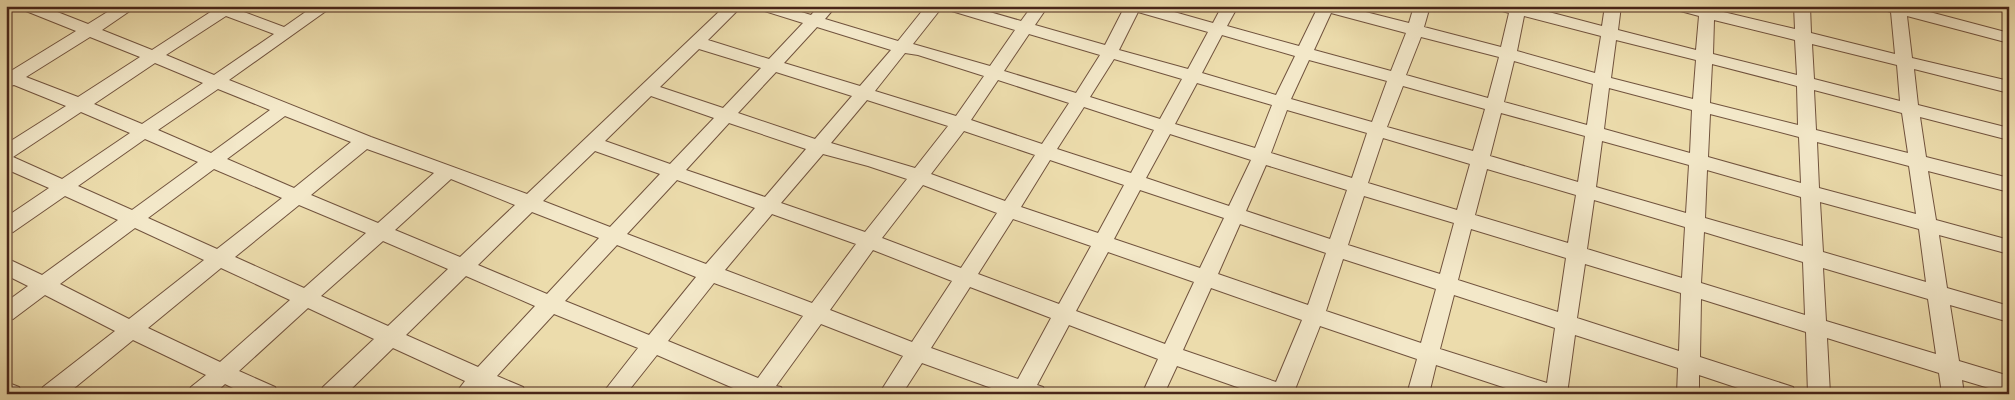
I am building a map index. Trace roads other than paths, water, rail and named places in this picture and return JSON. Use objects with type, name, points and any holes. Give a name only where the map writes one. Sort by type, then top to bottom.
[{"type":"street","points":[[27,6],[365,141],[448,171],[815,314],[1027,392],[1063,315],[1137,182],[1230,6]]},
{"type":"street","points":[[9,80],[128,6]]},
{"type":"street","points":[[6,227],[325,6]]},
{"type":"street","points":[[332,394],[734,6]]},
{"type":"street","points":[[764,6],[900,47],[920,50],[1165,128],[1577,253],[1691,290],[2009,385]]},
{"type":"street","points":[[466,394],[828,6]]},
{"type":"street","points":[[613,394],[710,274],[864,93],[935,6]]},
{"type":"street","points":[[951,6],[1376,132],[1479,160],[2009,314]]},
{"type":"street","points":[[9,80],[81,105],[551,304],[652,345],[675,352],[764,392],[815,314],[960,123],[1040,6]]},
{"type":"street","points":[[890,394],[1110,52],[1134,6],[2009,247]]},
{"type":"street","points":[[590,143],[869,241],[1171,355],[1283,394],[1314,316],[1376,132],[1415,30],[1422,6]]},
{"type":"street","points":[[647,89],[817,146],[839,150],[1008,211],[1428,355],[1555,394],[1613,6]]},
{"type":"street","points":[[1678,6],[1707,10],[1804,37],[2009,87]]},
{"type":"street","points":[[1802,6],[1806,83],[1806,133],[1819,394]]},
{"type":"street","points":[[6,153],[81,105],[223,7],[286,33]]},
{"type":"street","points":[[1153,394],[1261,157],[1281,103],[1325,7],[1508,54],[1602,81],[2009,185]]},
{"type":"street","points":[[1418,394],[1508,54],[1512,7],[1609,34],[2009,134]]},
{"type":"street","points":[[1953,394],[1910,109],[1905,62],[1894,7],[2009,38]]},
{"type":"street","points":[[1688,394],[1691,290],[1707,10]]},
{"type":"street","points":[[696,42],[1047,151],[1337,249],[1785,394]]},
{"type":"street","points":[[6,313],[283,109]]},
{"type":"street","points":[[51,394],[365,141]]},
{"type":"street","points":[[6,161],[514,394]]},
{"type":"street","points":[[198,394],[448,171]]},
{"type":"street","points":[[6,266],[45,284],[130,329],[267,394]]},
{"type":"street","points":[[6,391],[11,394]]}]
